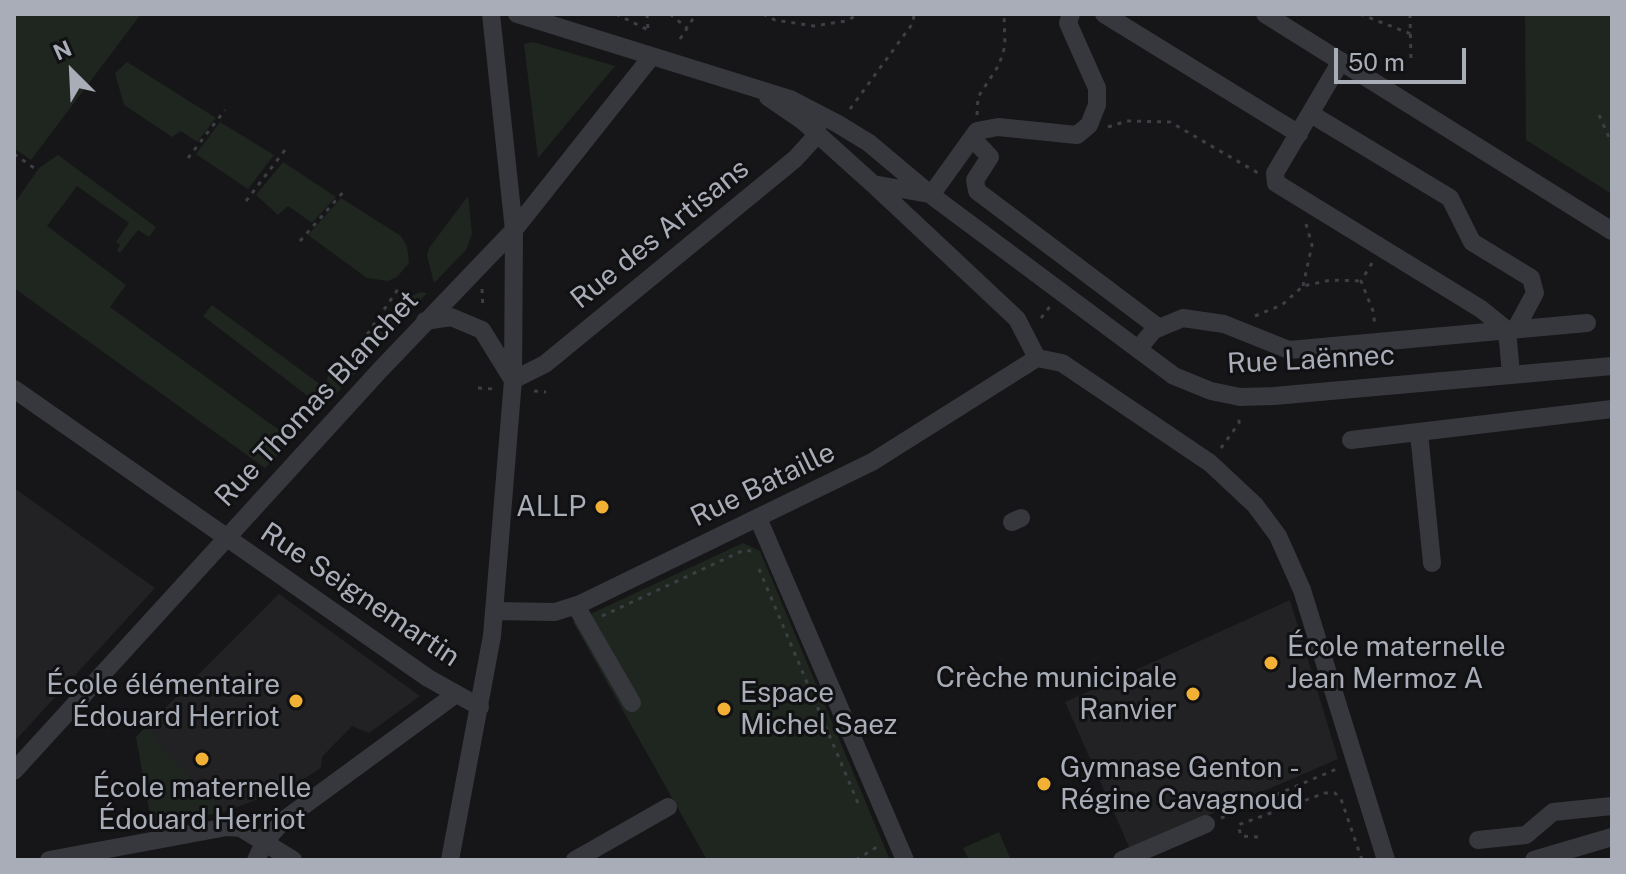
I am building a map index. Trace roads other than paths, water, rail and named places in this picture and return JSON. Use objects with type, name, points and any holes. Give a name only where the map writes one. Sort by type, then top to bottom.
[{"type":"street","points":[[450,860],[480,707],[494,611],[513,380],[514,230],[491,14]]},
{"type":"street","name":"Rue Laënnec","points":[[517,14],[790,99],[859,136],[913,184],[1138,349],[1193,385],[1240,397],[1612,366]]},
{"type":"street","points":[[931,195],[974,134],[998,127],[1054,136],[1077,135],[1089,125],[1097,105],[1097,88],[1068,23],[1071,14]]},
{"type":"street","points":[[1104,14],[1299,134]]},
{"type":"street","points":[[1265,14],[1290,21],[1341,61],[1612,231]]},
{"type":"street","name":"Rue Thomas Blanchet","points":[[14,771],[425,321],[514,230],[652,56]]},
{"type":"street","points":[[1341,61],[1275,173],[1276,183],[1511,330]]},
{"type":"street","name":"Rue Laënnec","points":[[763,93],[873,184],[1017,319],[1037,358]]},
{"type":"street","points":[[817,113],[817,135]]},
{"type":"street","points":[[1311,114],[1450,198],[1472,242],[1531,278],[1535,293],[1511,330],[1511,374]]},
{"type":"street","points":[[974,134],[990,157],[975,180],[977,191],[1159,328]]},
{"type":"street","name":"Rue des Artisans","points":[[513,380],[542,366],[579,337],[795,159],[817,135]]},
{"type":"street","points":[[873,184],[891,190],[913,184]]},
{"type":"street","points":[[893,204],[913,184]]},
{"type":"street","points":[[425,321],[451,317],[482,330],[513,380]]},
{"type":"street","points":[[1138,349],[1159,328],[1183,318],[1230,327],[1289,350],[1587,323]]},
{"type":"street","points":[[1037,358],[1062,363],[1210,463],[1255,505],[1278,536],[1302,590],[1386,860]]},
{"type":"street","name":"Rue Bataille","points":[[494,611],[555,612],[576,606],[885,455],[1037,358]]},
{"type":"street","name":"Rue Seignemartin","points":[[14,389],[406,664],[480,707]]},
{"type":"street","points":[[1351,440],[1612,409]]},
{"type":"street","points":[[1419,433],[1432,563]]},
{"type":"street","points":[[758,518],[905,860]]},
{"type":"street","points":[[576,606],[632,703]]},
{"type":"street","points":[[256,860],[265,841],[286,819],[456,694]]},
{"type":"street","points":[[1478,840],[1526,835],[1553,812],[1612,806]]},
{"type":"street","points":[[575,860],[668,807]]},
{"type":"street","points":[[1122,860],[1206,824]]},
{"type":"street","points":[[49,860],[227,827],[241,828],[293,860]]},
{"type":"street","points":[[1534,860],[1612,837]]},
{"type":"place","name":"ALLP","points":[[602,507]]},
{"type":"place","name":"École maternelle Jean Mermoz A","points":[[1271,663]]},
{"type":"place","name":"Crèche municipale Ranvier","points":[[1193,694]]},
{"type":"place","name":"École élémentaire Édouard Herriot","points":[[296,701]]},
{"type":"place","name":"Espace Michel Saez","points":[[724,709]]},
{"type":"place","name":"École maternelle Édouard Herriot","points":[[202,759]]},
{"type":"place","name":"Gymnase Genton - Régine Cavagnoud","points":[[1044,784]]}]
